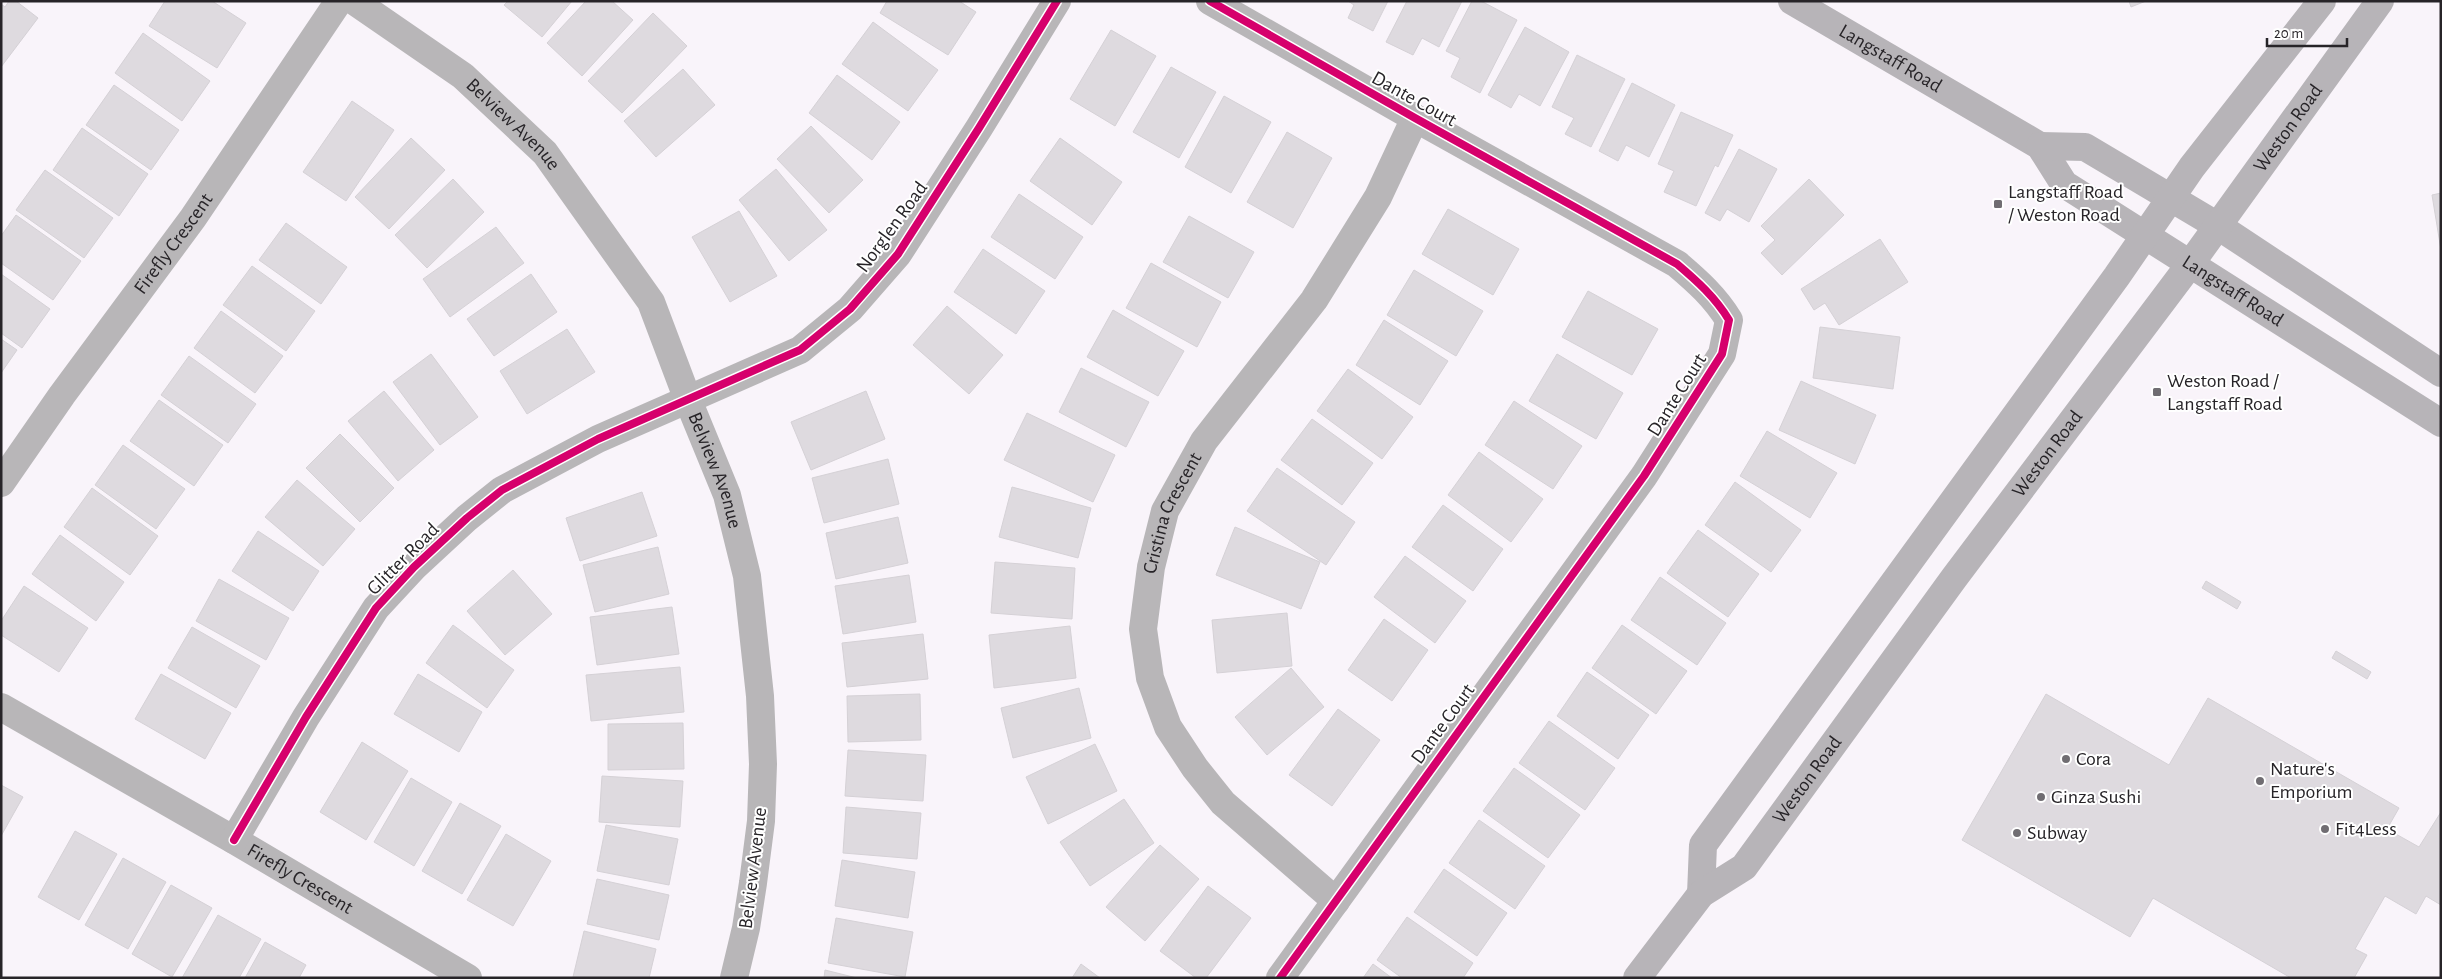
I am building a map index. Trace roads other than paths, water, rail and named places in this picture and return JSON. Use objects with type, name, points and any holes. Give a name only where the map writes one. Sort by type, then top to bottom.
[{"type":"main road","name":"Langstaff Road","points":[[1792,1],[2040,146],[2064,184],[2441,423]]},
{"type":"main road","points":[[1701,894],[1703,845],[2111,284],[2192,167],[2322,1]]},
{"type":"main road","name":"Weston Road","points":[[1637,978],[1701,894],[1744,867],[1954,578],[2218,226],[2380,1]]},
{"type":"main road","name":"Langstaff Road","points":[[2040,146],[2085,147],[2218,226],[2441,373]]},
{"type":"street","name":"Firefly Crescent","points":[[1,483],[62,395],[204,202],[340,1]]},
{"type":"street","name":"Belview Avenue","points":[[354,1],[463,76],[545,153],[651,302],[727,495],[747,576],[760,696],[763,764],[761,821],[746,928],[734,978]]},
{"type":"street","name":"Norglen Road","points":[[688,400],[800,350],[850,309],[898,254],[979,128],[1057,1]]},
{"type":"street","name":"Dante Court","points":[[1210,1],[1414,118],[1677,264],[1705,288],[1718,302],[1729,320],[1722,354],[1644,476],[1280,978]]},
{"type":"street","name":"Cristina Crescent","points":[[1336,901],[1223,803],[1195,768],[1168,727],[1162,711],[1150,678],[1144,629],[1151,567],[1165,511],[1204,441],[1314,300],[1378,197],[1414,118]]},
{"type":"street","name":"Glitter Road","points":[[234,840],[306,717],[376,608],[414,567],[467,518],[502,490],[598,440],[688,400]]},
{"type":"street","name":"Firefly Crescent","points":[[1,707],[234,840],[468,978]]},
{"type":"place","name":"Langstaff Road / Weston Road","points":[[1998,204]]},
{"type":"place","name":"Weston Road / Langstaff Road","points":[[2157,392]]},
{"type":"place","name":"Cora","points":[[2066,759]]},
{"type":"place","name":"Nature's Emporium","points":[[2260,781]]},
{"type":"place","name":"Ginza Sushi","points":[[2041,797]]},
{"type":"place","name":"Fit4Less","points":[[2325,829]]},
{"type":"place","name":"Subway","points":[[2017,833]]}]
